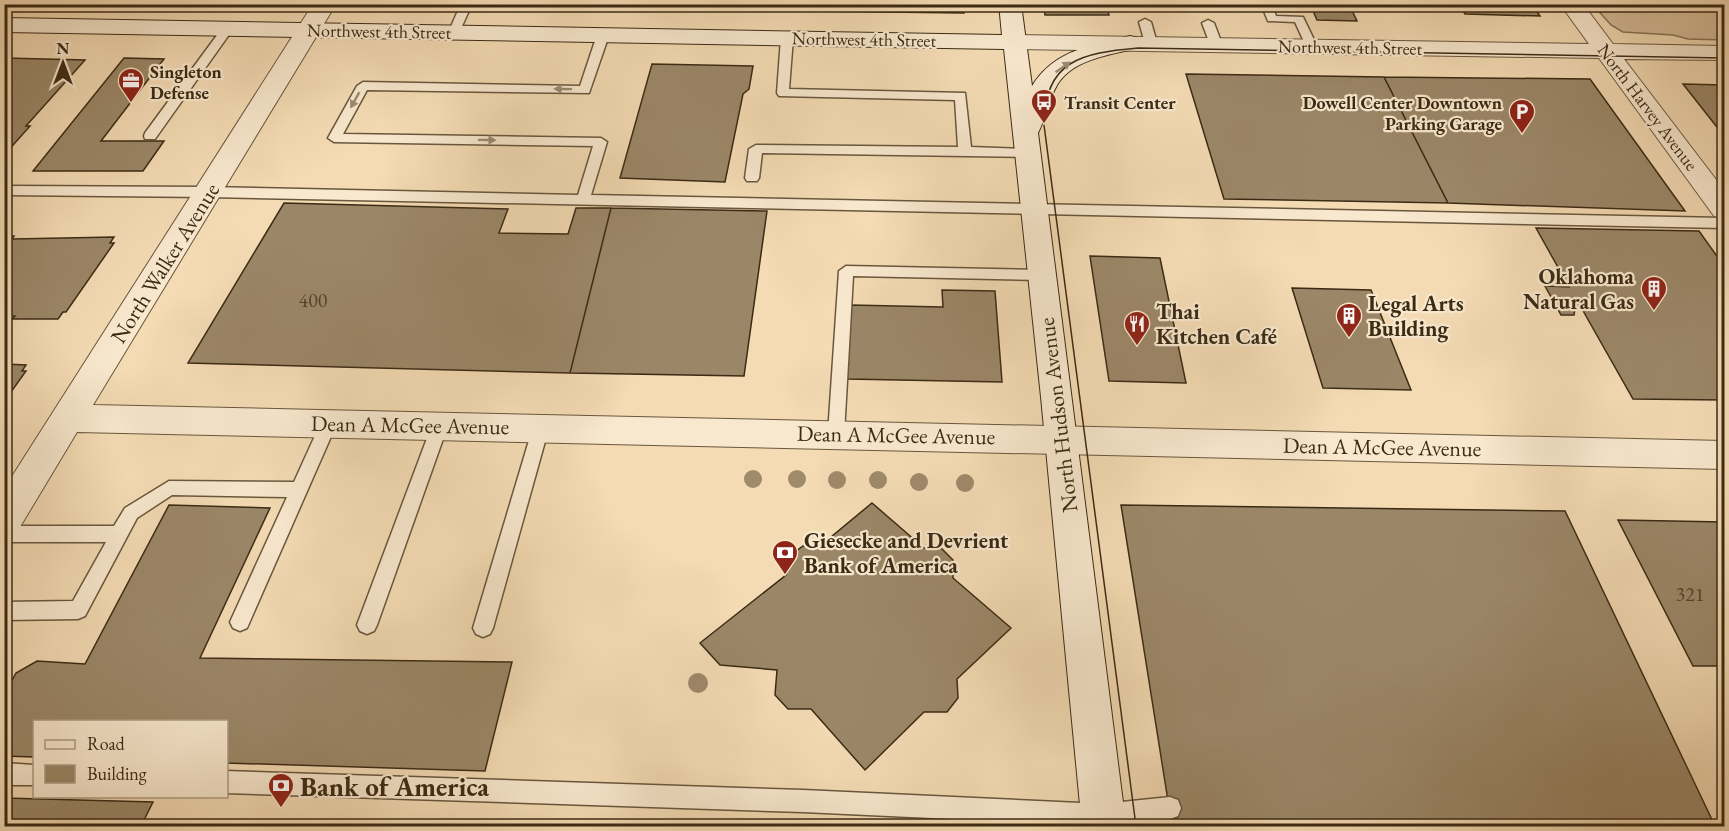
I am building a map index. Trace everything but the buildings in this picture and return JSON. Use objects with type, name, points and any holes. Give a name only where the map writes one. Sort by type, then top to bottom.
[{"type":"street","name":"North Walker Avenue","points":[[4,521],[326,4]]},
{"type":"street","name":"North Hudson Avenue","points":[[1010,4],[1062,439],[1103,821]]},
{"type":"street","name":"North Harvey Avenue","points":[[1571,4],[1725,209]]},
{"type":"street","name":"Northwest 4th Street","points":[[4,25],[1014,42],[1212,34],[1311,46],[1725,53]]},
{"type":"street","points":[[1026,144],[1042,90],[1058,69],[1083,56],[1142,36]]},
{"type":"street","name":"Dean A McGee Avenue","points":[[67,418],[1725,455]]},
{"type":"lane","points":[[454,33],[468,4]]},
{"type":"lane","points":[[1266,4],[1272,19],[1299,20],[1311,46]]},
{"type":"lane","points":[[150,136],[227,29]]},
{"type":"lane","points":[[583,200],[601,142],[334,138],[363,86],[585,90],[603,35]]},
{"type":"lane","points":[[788,38],[783,93],[961,96],[965,151]]},
{"type":"lane","points":[[752,178],[756,149],[965,151],[1026,144]]},
{"type":"lane","points":[[8,190],[209,192],[1725,223]]},
{"type":"lane","points":[[836,434],[846,271],[1042,275]]},
{"type":"lane","points":[[240,622],[329,423]]},
{"type":"lane","points":[[367,626],[440,425]]},
{"type":"lane","points":[[483,628],[541,427]]},
{"type":"lane","points":[[4,611],[78,610],[131,513],[169,488],[300,490]]},
{"type":"lane","points":[[4,534],[119,534]]},
{"type":"lane","points":[[4,774],[33,775]]},
{"type":"lane","points":[[228,782],[791,801],[1103,821],[1170,808]]},
{"type":"shaded area","points":[[1593,5],[1724,5],[1724,40],[1688,39],[1673,35],[1623,32],[1611,25]]},
{"type":"tram line","points":[[1136,826],[1044,125],[1046,103],[1051,86],[1059,73],[1084,57],[1138,48],[1724,58]]},
{"type":"place","name":"Singleton Defense","points":[[131,104]]},
{"type":"place","name":"Transit Center","points":[[1044,125]]},
{"type":"place","name":"Dowell Center Downtown Parking Garage","points":[[1522,135]]},
{"type":"place","name":"Oklahoma Natural Gas","points":[[1654,312]]},
{"type":"place","name":"Legal Arts Building","points":[[1349,339]]},
{"type":"place","name":"Thai Kitchen Café","points":[[1137,347]]},
{"type":"place","name":"Giesecke and Devrient Bank of America","points":[[785,576]]},
{"type":"place","name":"Bank of America","points":[[281,809]]}]
